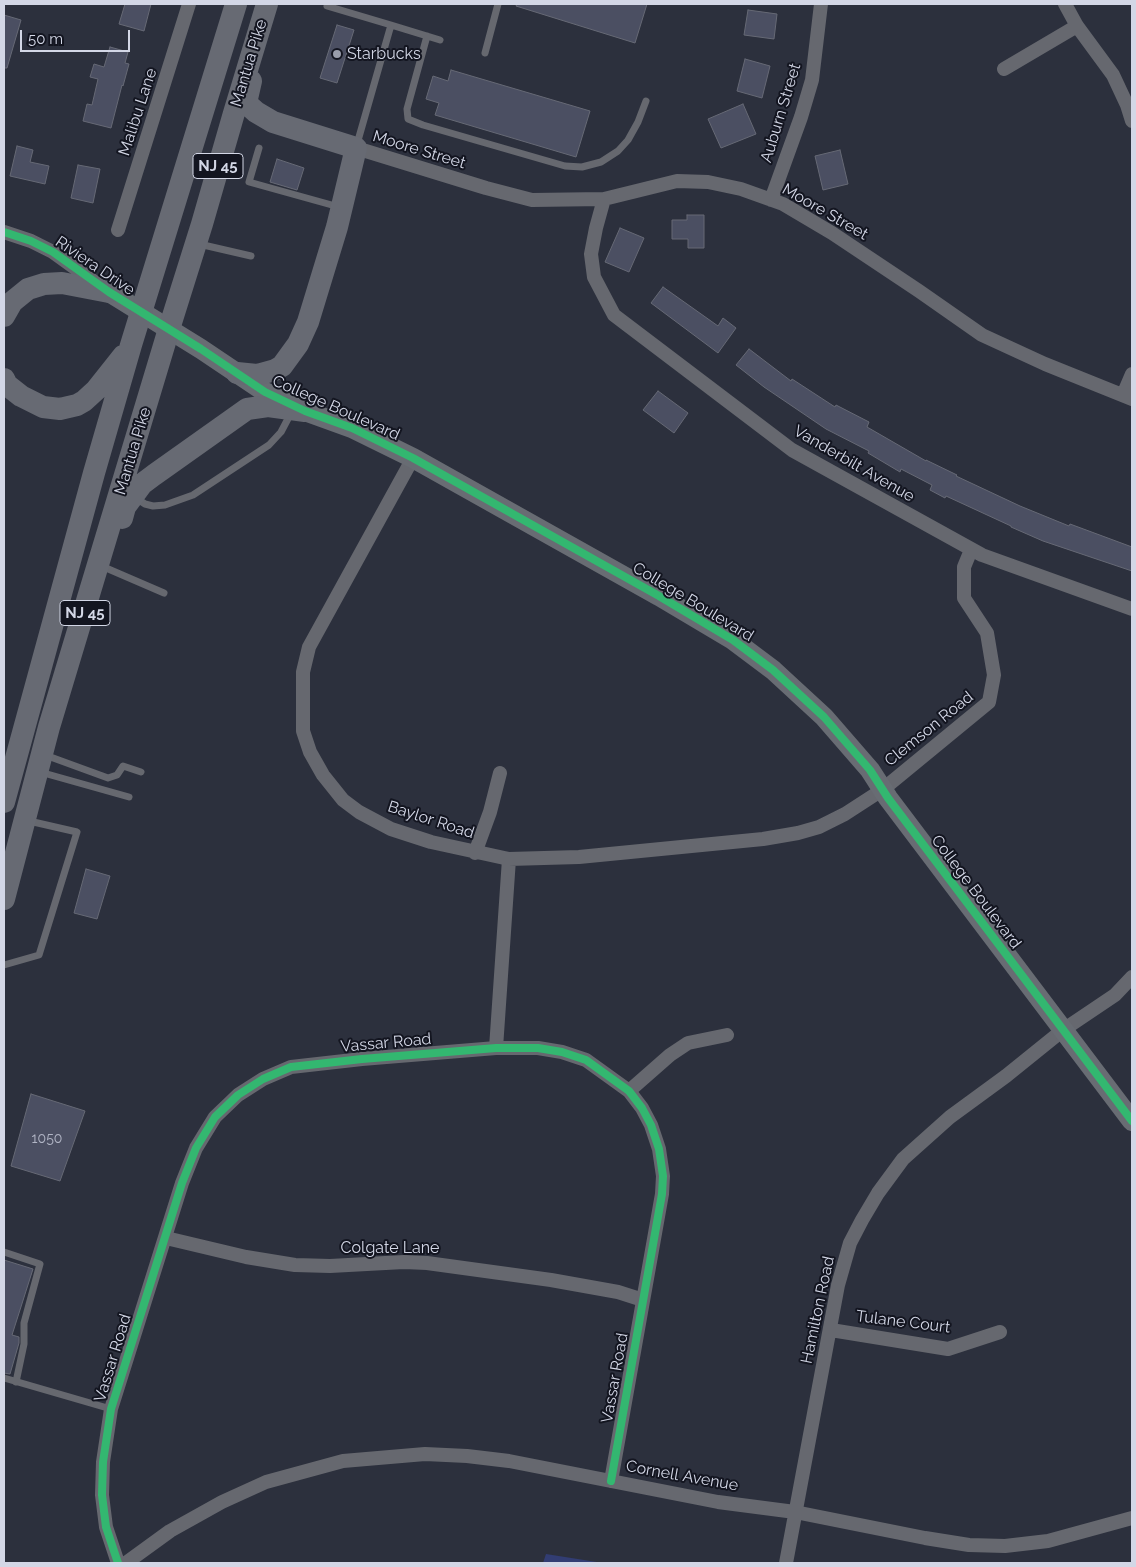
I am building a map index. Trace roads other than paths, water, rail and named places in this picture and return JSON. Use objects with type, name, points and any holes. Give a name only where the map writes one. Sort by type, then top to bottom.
[{"type":"main road","name":"Mantua Pike","points":[[4,802],[131,345],[236,4]]},
{"type":"main road","name":"Mantua Pike","points":[[4,899],[40,763],[267,4]]},
{"type":"main road","points":[[238,373],[257,375],[275,370],[282,366],[292,355],[298,344],[308,322],[342,208],[356,148],[273,122],[250,108],[246,103],[275,4]]},
{"type":"main road","points":[[199,234],[214,206],[239,133],[248,126],[273,122]]},
{"type":"main road","points":[[4,316],[12,302],[28,289],[44,284],[62,283],[109,292]]},
{"type":"main road","points":[[4,379],[7,385],[20,396],[35,404],[52,410],[69,408],[84,401],[96,390],[131,345]]},
{"type":"main road","points":[[87,606],[97,596],[125,508],[142,484],[247,409],[257,397],[268,406],[298,410]]},
{"type":"street","name":"Malibu Lane","points":[[118,230],[189,4]]},
{"type":"street","name":"Auburn Street","points":[[771,200],[801,117],[812,80],[821,4]]},
{"type":"street","points":[[1065,4],[1077,26],[1113,75],[1132,121]]},
{"type":"street","points":[[1004,69],[1077,26]]},
{"type":"street","name":"Moore Street","points":[[356,148],[486,188],[532,200],[604,199],[677,180],[708,182],[741,189],[783,204],[832,233],[982,335],[1045,364],[1128,397]]},
{"type":"street","name":"Vanderbilt Avenue","points":[[604,199],[591,254],[594,277],[614,315],[792,450],[971,550],[1132,609]]},
{"type":"street","name":"Riviera Drive","points":[[4,232],[53,252],[109,292],[169,329]]},
{"type":"street","name":"College Boulevard","points":[[169,329],[238,373],[257,397]]},
{"type":"street","points":[[1128,397],[1132,374]]},
{"type":"street","name":"College Boulevard","points":[[298,410],[352,428],[412,458],[659,596],[732,640],[773,670],[824,717],[870,770],[882,790],[1132,1121]]},
{"type":"street","name":"Baylor Road","points":[[412,458],[309,647],[303,672],[303,731],[310,752],[323,776],[343,800],[359,812],[392,828],[432,842],[475,853],[509,859],[579,857],[763,839],[798,833],[820,826],[845,814],[882,790]]},
{"type":"street","name":"Clemson Road","points":[[882,790],[989,702],[994,675],[986,633],[964,598],[964,567],[971,550]]},
{"type":"street","points":[[475,853],[490,812],[500,773]]},
{"type":"street","points":[[496,1048],[509,859]]},
{"type":"street","name":"Hamilton Road","points":[[786,1563],[838,1285],[850,1243],[878,1192],[903,1159],[950,1117],[1006,1076],[1063,1030],[1115,995],[1132,977]]},
{"type":"street","points":[[629,1091],[670,1055],[688,1043],[727,1035]]},
{"type":"street","name":"Vassar Road","points":[[118,1563],[106,1527],[102,1495],[103,1462],[111,1409],[182,1183],[196,1148],[215,1117],[238,1095],[263,1079],[291,1067],[496,1048],[538,1048],[562,1052],[586,1060],[629,1091],[651,1124],[659,1149],[663,1176],[662,1194],[611,1481]]},
{"type":"street","name":"Colgate Lane","points":[[166,1238],[246,1257],[295,1265],[330,1266],[404,1262],[427,1263],[551,1280],[618,1292],[643,1300]]},
{"type":"street","name":"Tulane Court","points":[[831,1330],[948,1349],[1000,1332]]},
{"type":"street","name":"Cornell Avenue","points":[[126,1563],[170,1530],[222,1502],[266,1482],[343,1460],[425,1454],[509,1461],[718,1502],[795,1512],[925,1538],[969,1544],[1005,1546],[1048,1541],[1132,1518]]},
{"type":"lane","points":[[486,53],[498,4]]},
{"type":"lane","points":[[328,6],[440,40]]},
{"type":"lane","points":[[356,148],[391,25]]},
{"type":"lane","points":[[426,36],[407,109],[408,119],[423,125],[565,166],[582,167],[601,162],[628,140],[638,122],[646,101]]},
{"type":"lane","points":[[259,148],[249,182],[342,208]]},
{"type":"lane","points":[[199,234],[251,256]]},
{"type":"lane","points":[[133,497],[153,506],[164,505],[193,495],[269,445],[298,410]]},
{"type":"lane","points":[[106,568],[164,593]]},
{"type":"lane","points":[[40,763],[108,778],[117,775],[123,766],[141,772]]},
{"type":"lane","points":[[40,763],[129,797]]},
{"type":"lane","points":[[4,965],[38,955],[77,832],[25,820]]},
{"type":"lane","points":[[4,1252],[40,1264],[24,1323],[24,1344],[16,1382]]},
{"type":"lane","points":[[4,1378],[111,1409]]},
{"type":"place","name":"Starbucks","points":[[337,54]]}]
